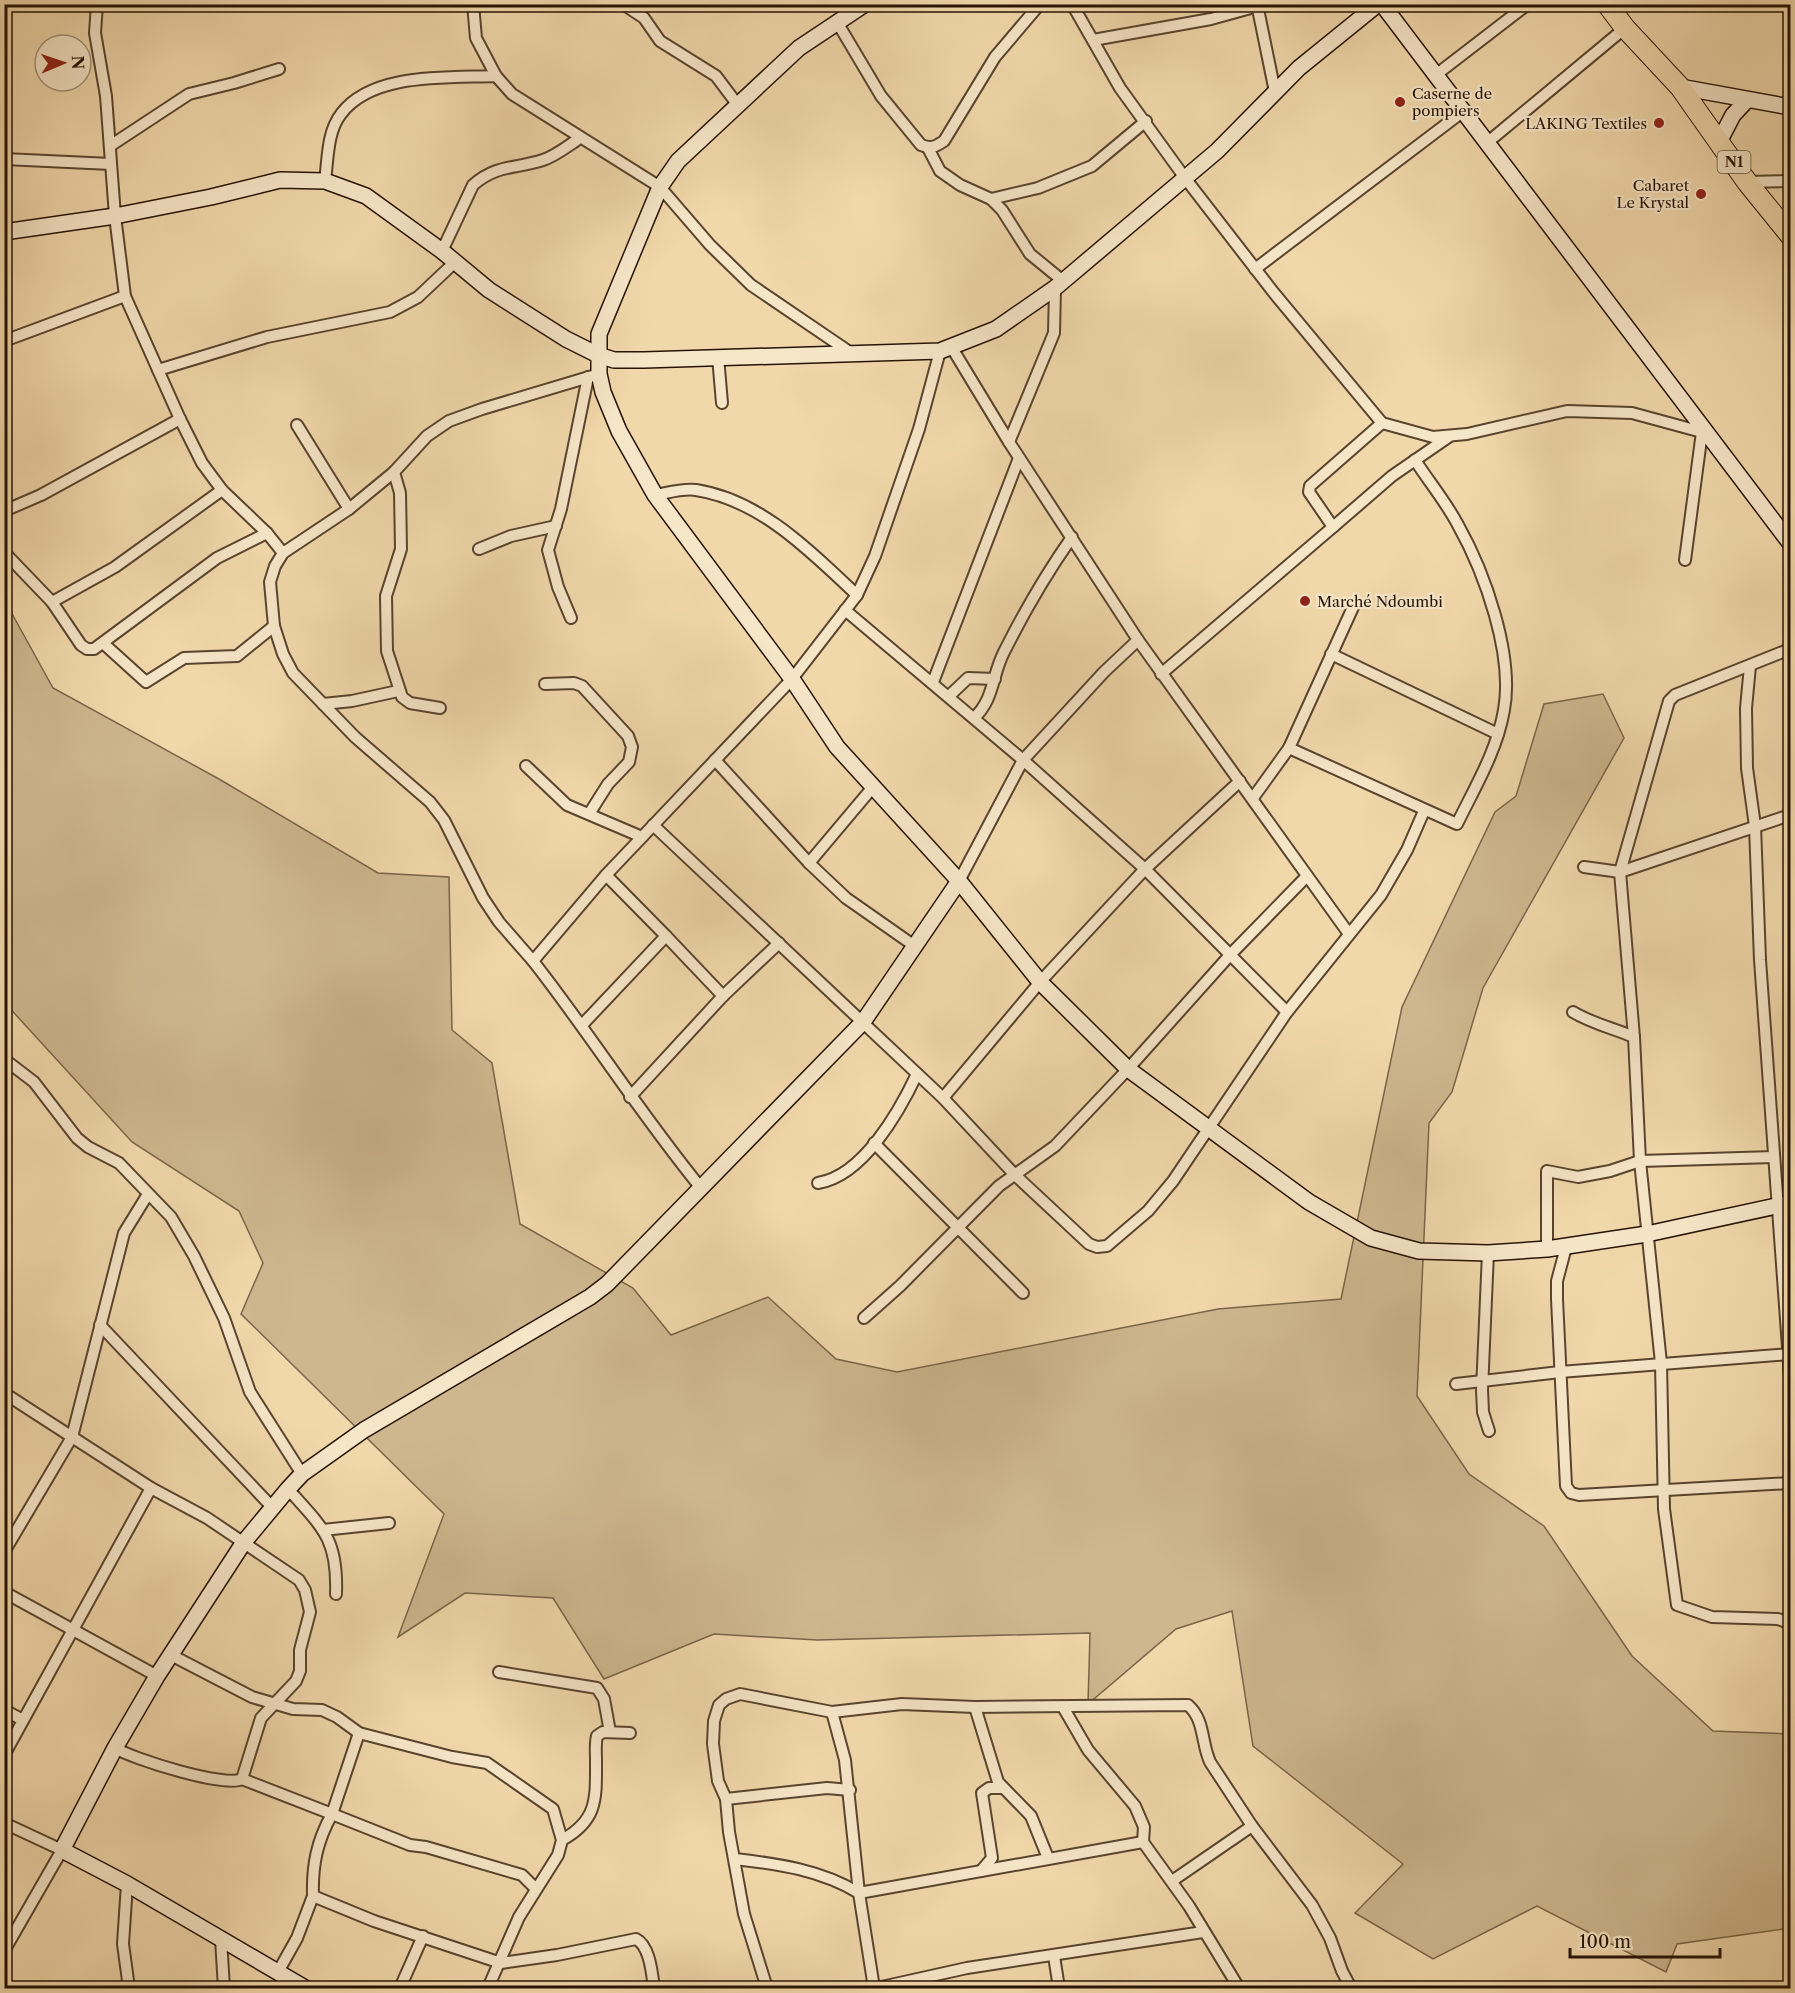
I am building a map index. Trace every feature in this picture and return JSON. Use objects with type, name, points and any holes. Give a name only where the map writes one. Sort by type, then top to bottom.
[{"type":"highway","name":"N1","points":[[1607,4],[1625,28],[1680,87],[1747,182],[1791,235]]},
{"type":"street","points":[[97,4],[95,33],[106,96],[115,216],[125,296],[202,463],[222,490],[267,532],[282,553]]},
{"type":"street","points":[[473,4],[476,38],[496,76],[512,94],[660,187],[710,245],[751,285],[853,354]]},
{"type":"street","points":[[623,4],[644,18],[660,41],[716,76],[737,104]]},
{"type":"street","points":[[571,618],[548,556],[594,376],[599,334],[660,187],[678,161],[799,48],[865,4]]},
{"type":"street","points":[[928,148],[944,141],[995,57],[1040,4]]},
{"type":"street","points":[[1072,4],[1120,87],[1185,178],[1255,268],[1382,423],[1433,437],[1467,434],[1567,411],[1632,412],[1702,430]]},
{"type":"street","points":[[4,232],[115,216],[211,197],[280,180],[325,181],[366,196],[442,251],[489,290],[566,339],[598,355],[615,360],[853,354],[946,349],[996,329],[1059,285],[1217,151],[1299,68],[1380,4],[1465,110],[1702,430],[1791,543]]},
{"type":"street","points":[[1437,74],[1528,4]]},
{"type":"street","points":[[1093,40],[1211,19],[1258,5],[1275,92]]},
{"type":"street","points":[[837,22],[881,96],[921,145],[928,148],[940,171],[960,185],[991,199],[1002,210],[1030,254],[1059,285],[1054,333],[1009,442]]},
{"type":"street","points":[[1488,142],[1625,28]]},
{"type":"street","points":[[110,146],[189,94],[234,84],[279,69]]},
{"type":"street","points":[[325,181],[331,136],[341,114],[371,90],[405,80],[496,76]]},
{"type":"street","points":[[1680,87],[1791,107]]},
{"type":"street","points":[[1723,145],[1720,140],[1725,127],[1747,100]]},
{"type":"street","points":[[1255,268],[1465,110]]},
{"type":"street","points":[[991,199],[1038,188],[1092,166],[1146,121]]},
{"type":"street","points":[[442,251],[473,185],[482,177],[497,169],[545,160],[580,138]]},
{"type":"street","points":[[4,159],[111,164]]},
{"type":"street","points":[[1747,182],[1791,181]]},
{"type":"street","points":[[158,370],[267,337],[390,312],[418,297],[454,263]]},
{"type":"street","points":[[4,341],[125,296]]},
{"type":"street","points":[[946,349],[1161,674],[1253,798],[1349,934]]},
{"type":"street","points":[[533,961],[606,875],[792,679],[856,595],[875,556],[946,349]]},
{"type":"street","points":[[718,357],[722,402]]},
{"type":"street","points":[[594,376],[482,409],[449,421],[427,436],[394,472],[349,509],[282,553],[270,582],[274,627],[283,654],[293,673],[355,737],[430,802],[444,820],[483,898],[499,922],[533,961],[582,1025],[630,1097],[701,1188]]},
{"type":"street","points":[[594,376],[620,431],[655,495],[792,679],[837,747],[959,881],[1041,982],[1128,1069],[1208,1130],[1310,1202],[1371,1238],[1419,1251],[1488,1252],[1566,1247],[1647,1234],[1784,1204]]},
{"type":"street","points":[[4,512],[42,495],[180,419]]},
{"type":"street","points":[[1334,527],[1309,489],[1382,423]]},
{"type":"street","points":[[297,425],[349,509]]},
{"type":"street","points":[[1685,560],[1702,430]]},
{"type":"street","points":[[1161,674],[1392,476],[1450,435]]},
{"type":"street","points":[[933,682],[1019,458]]},
{"type":"street","points":[[1289,747],[1424,811],[1457,824],[1484,772],[1498,734],[1504,709],[1508,675],[1502,642],[1490,602],[1459,526],[1415,460]]},
{"type":"street","points":[[394,472],[400,493],[401,549],[386,597],[386,634],[398,691],[410,703],[440,708]]},
{"type":"street","points":[[52,602],[115,567],[222,490]]},
{"type":"street","points":[[655,495],[694,490],[730,498],[771,521],[814,555],[856,595]]},
{"type":"street","points":[[479,549],[511,536],[556,526]]},
{"type":"street","points":[[4,552],[52,602],[81,645],[87,649],[94,649],[104,644],[205,566],[235,547],[267,532]]},
{"type":"street","points":[[974,718],[987,704],[1002,656],[1017,628],[1072,537]]},
{"type":"street","points":[[1253,798],[1289,747],[1353,605]]},
{"type":"street","points":[[845,610],[933,682],[1145,869],[1287,1012]]},
{"type":"street","points":[[104,644],[146,681],[184,658],[237,656],[274,627]]},
{"type":"street","points":[[4,1951],[62,1850],[115,1748],[158,1676],[244,1542],[272,1507],[302,1474],[364,1430],[590,1298],[607,1284],[863,1022],[916,948],[959,881],[1023,760],[1089,688],[1138,640]]},
{"type":"street","points":[[1791,649],[1675,695],[1669,701],[1620,872],[1634,1037],[1640,1161],[1661,1363],[1664,1489],[1677,1605],[1712,1617],[1778,1619],[1786,1622],[1791,1620]]},
{"type":"street","points":[[1330,654],[1498,734]]},
{"type":"street","points":[[1750,666],[1746,708],[1747,768],[1755,826],[1760,960],[1774,1157],[1784,1204],[1791,1375]]},
{"type":"street","points":[[949,696],[969,678],[995,679]]},
{"type":"street","points":[[545,684],[574,683],[582,686],[628,736],[632,747],[629,762],[608,784],[589,814]]},
{"type":"street","points":[[323,704],[352,701],[398,691]]},
{"type":"street","points":[[715,760],[808,863],[846,898],[916,948]]},
{"type":"street","points":[[526,766],[567,805],[642,837]]},
{"type":"street","points":[[943,1098],[1041,982],[1145,869],[1240,781]]},
{"type":"street","points":[[808,863],[873,787]]},
{"type":"street","points":[[653,825],[943,1098],[1015,1176],[1089,1244],[1097,1247],[1107,1246],[1154,1203],[1173,1181],[1287,1012],[1381,895],[1407,850],[1424,811]]},
{"type":"street","points":[[1584,867],[1620,872],[1791,815]]},
{"type":"street","points":[[606,875],[723,996]]},
{"type":"street","points":[[864,1318],[900,1286],[999,1186],[1054,1146],[1128,1069],[1230,955],[1307,876]]},
{"type":"street","points":[[582,1025],[666,936]]},
{"type":"street","points":[[630,1097],[723,996],[779,943]]},
{"type":"street","points":[[1573,1012],[1592,1024],[1614,1028],[1634,1037]]},
{"type":"street","points":[[4,1059],[34,1082],[77,1138],[88,1148],[119,1163],[171,1216],[195,1256],[228,1329],[250,1392],[302,1474]]},
{"type":"street","points":[[818,1183],[831,1181],[844,1175],[874,1143],[902,1106],[917,1074]]},
{"type":"street","points":[[874,1143],[1023,1293]]},
{"type":"street","points":[[1547,1249],[1547,1172],[1589,1176],[1640,1161],[1774,1157]]},
{"type":"street","points":[[4,1552],[72,1437],[124,1233],[148,1194]]},
{"type":"street","points":[[1566,1247],[1557,1281],[1566,1486],[1571,1494],[1791,1482]]},
{"type":"street","points":[[1488,1252],[1483,1412],[1489,1431]]},
{"type":"street","points":[[100,1325],[272,1507]]},
{"type":"street","points":[[1456,1384],[1560,1372],[1790,1354]]},
{"type":"street","points":[[4,1393],[151,1488],[244,1542],[299,1580],[309,1602],[310,1612],[300,1650],[300,1671],[296,1681],[261,1718],[242,1779]]},
{"type":"street","points":[[4,1755],[110,1558],[151,1488]]},
{"type":"street","points":[[288,1489],[323,1530],[337,1564],[336,1594]]},
{"type":"street","points":[[323,1530],[389,1523]]},
{"type":"street","points":[[4,1592],[74,1628],[158,1676]]},
{"type":"street","points":[[171,1655],[221,1683],[273,1703],[293,1709],[330,1713],[359,1733],[453,1757],[487,1763],[553,1809],[562,1840],[558,1854],[519,1917],[488,1989]]},
{"type":"street","points":[[499,1672],[597,1688],[604,1699],[610,1732]]},
{"type":"street","points":[[767,1989],[744,1914],[729,1832],[726,1799],[718,1781],[713,1743],[714,1720],[718,1705],[740,1694],[832,1712],[902,1704],[1063,1707],[1188,1704],[1202,1724],[1205,1752],[1210,1762],[1252,1826],[1312,1905],[1330,1938],[1352,1989]]},
{"type":"street","points":[[975,1707],[1002,1788],[1031,1816],[1048,1858]]},
{"type":"street","points":[[1063,1707],[1088,1750],[1135,1806],[1144,1827],[1143,1842],[1172,1881],[1239,1989]]},
{"type":"street","points":[[4,1710],[23,1720]]},
{"type":"street","points":[[832,1712],[846,1760],[859,1893],[876,1989],[967,1968],[1203,1932]]},
{"type":"street","points":[[278,1972],[297,1938],[313,1896],[312,1869],[320,1836],[332,1814],[359,1733]]},
{"type":"street","points":[[562,1840],[579,1831],[588,1822],[595,1797],[596,1740],[599,1733],[630,1733]]},
{"type":"street","points":[[115,1748],[125,1754],[166,1767],[223,1781],[242,1779],[410,1845],[426,1847],[522,1875],[537,1889]]},
{"type":"street","points":[[726,1799],[827,1788],[850,1790]]},
{"type":"street","points":[[981,1871],[992,1858],[982,1792],[989,1788],[1002,1788]]},
{"type":"street","points":[[4,1823],[127,1884],[305,1989]]},
{"type":"street","points":[[1172,1881],[1252,1826]]},
{"type":"street","points":[[735,1859],[807,1870],[859,1893],[1143,1842]]},
{"type":"street","points":[[127,1884],[123,1944],[129,1989]]},
{"type":"street","points":[[313,1896],[374,1921],[501,1963],[557,1955],[636,1939],[642,1942],[645,1950],[654,1989]]},
{"type":"street","points":[[400,1989],[423,1936]]},
{"type":"street","points":[[221,1939],[224,1989]]},
{"type":"street","points":[[1054,1956],[1059,1989]]},
{"type":"street","points":[[4,1986],[9,1989]]},
{"type":"shaded area","points":[[5,601],[53,688],[219,779],[378,873],[449,877],[452,1030],[492,1063],[520,1224],[633,1288],[671,1335],[768,1297],[836,1359],[897,1372],[1218,1309],[1341,1299],[1402,1007],[1495,812],[1516,796],[1544,704],[1603,694],[1624,738],[1483,988],[1452,1092],[1429,1123],[1417,1396],[1469,1474],[1544,1526],[1632,1656],[1713,1731],[1790,1734],[1790,1928],[1677,1944],[1666,1972],[1537,1906],[1433,1959],[1355,1913],[1403,1864],[1253,1746],[1232,1611],[1176,1629],[1088,1704],[1090,1633],[817,1640],[714,1634],[604,1679],[553,1598],[465,1593],[398,1637],[444,1514],[241,1314],[263,1263],[239,1211],[132,1142],[5,1003]]},
{"type":"place","name":"Caserne de pompiers","points":[[1400,102]]},
{"type":"place","name":"LAKING Textiles","points":[[1659,123]]},
{"type":"place","name":"Cabaret Le Krystal","points":[[1701,194]]},
{"type":"place","name":"Marché Ndoumbi","points":[[1305,601]]}]
